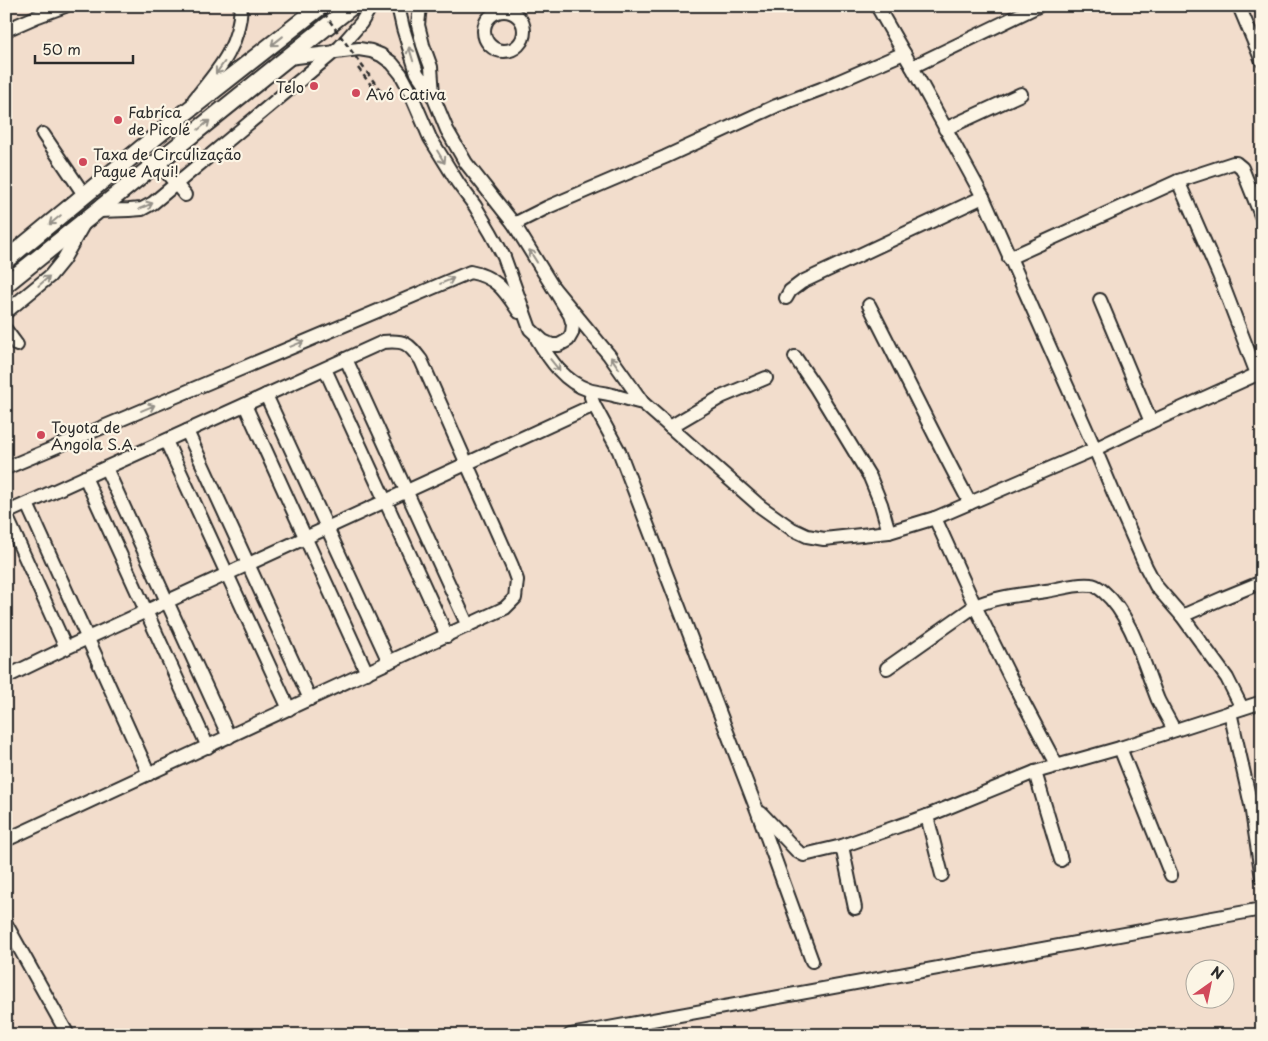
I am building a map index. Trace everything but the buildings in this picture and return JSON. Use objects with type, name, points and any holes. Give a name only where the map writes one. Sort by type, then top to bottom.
[{"type":"main road","points":[[6,260],[176,120],[320,6]]},
{"type":"main road","points":[[6,284],[352,6]]},
{"type":"street","points":[[6,30],[65,6]]},
{"type":"street","points":[[176,120],[226,59],[236,38],[241,6]]},
{"type":"street","points":[[6,312],[50,276],[92,215],[142,209],[153,203],[340,47],[361,23],[372,6]]},
{"type":"street","points":[[289,58],[359,49],[382,55],[392,62],[408,87],[430,138],[475,206],[504,257],[530,329],[543,341],[552,345],[559,345],[568,340],[572,333],[573,325],[570,315],[514,224],[466,163],[447,130],[433,96],[417,73],[398,6]]},
{"type":"street","points":[[420,6],[418,25],[431,67],[433,96]]},
{"type":"street","points":[[877,6],[983,197],[1149,573],[1156,586],[1182,616],[1227,678],[1236,710],[1262,878]]},
{"type":"street","points":[[912,67],[1038,6]]},
{"type":"street","points":[[1239,6],[1262,61]]},
{"type":"street","points":[[514,224],[548,206],[665,157],[776,106],[822,89],[904,53]]},
{"type":"street","points":[[945,130],[1021,94]]},
{"type":"street","points":[[42,134],[84,196]]},
{"type":"street","points":[[158,162],[185,195]]},
{"type":"street","points":[[1009,258],[1178,181],[1236,163],[1242,168],[1262,218]]},
{"type":"street","points":[[553,287],[609,355],[643,404],[761,507],[792,529],[807,536],[824,539],[888,532],[935,518],[1095,449],[1260,373],[1178,181]]},
{"type":"street","points":[[786,298],[790,291],[802,282],[983,197]]},
{"type":"street","points":[[6,468],[470,272],[482,274],[505,291],[550,360],[561,373],[589,390],[643,404]]},
{"type":"street","points":[[1100,300],[1151,422]]},
{"type":"street","points":[[869,305],[938,444],[970,503]]},
{"type":"street","points":[[6,330],[17,345]]},
{"type":"street","points":[[6,840],[447,636],[505,608],[515,598],[516,580],[512,566],[421,360],[411,347],[399,341],[384,342],[6,514],[66,648]]},
{"type":"street","points":[[796,357],[870,477],[882,504],[888,532]]},
{"type":"street","points":[[346,359],[468,626]]},
{"type":"street","points":[[325,369],[447,636]]},
{"type":"street","points":[[670,427],[721,397],[766,378]]},
{"type":"street","points":[[589,390],[594,405],[619,451],[758,810],[812,961]]},
{"type":"street","points":[[266,395],[389,662]]},
{"type":"street","points":[[246,405],[367,672]]},
{"type":"street","points":[[7,673],[66,648],[594,405]]},
{"type":"street","points":[[187,431],[310,699]]},
{"type":"street","points":[[166,441],[289,709]]},
{"type":"street","points":[[106,468],[229,737]]},
{"type":"street","points":[[85,477],[208,746]]},
{"type":"street","points":[[27,504],[149,774]]},
{"type":"street","points":[[935,518],[975,606],[1057,766]]},
{"type":"street","points":[[1182,616],[1262,582]]},
{"type":"street","points":[[887,668],[975,606],[1006,597],[1091,584],[1112,599],[1122,612],[1159,702],[1174,730]]},
{"type":"street","points":[[758,810],[796,851],[804,855],[842,846],[927,816],[1035,772],[1120,748],[1262,702]]},
{"type":"street","points":[[1120,748],[1171,875]]},
{"type":"street","points":[[1035,772],[1061,860]]},
{"type":"street","points":[[927,816],[942,875]]},
{"type":"street","points":[[842,846],[854,908]]},
{"type":"street","points":[[570,1035],[1262,909]]},
{"type":"street","points":[[6,924],[68,1035]]},
{"type":"path","points":[[320,6],[384,94],[380,97],[358,68]]},
{"type":"place","name":"Telo","points":[[314,86]]},
{"type":"place","name":"Avó Cativa","points":[[356,93]]},
{"type":"place","name":"Fabríca de Picolé","points":[[118,120]]},
{"type":"place","name":"Taxa de Circulização Pague Aqui!","points":[[83,162]]},
{"type":"place","name":"Toyota de Angola S.A.","points":[[41,435]]}]
